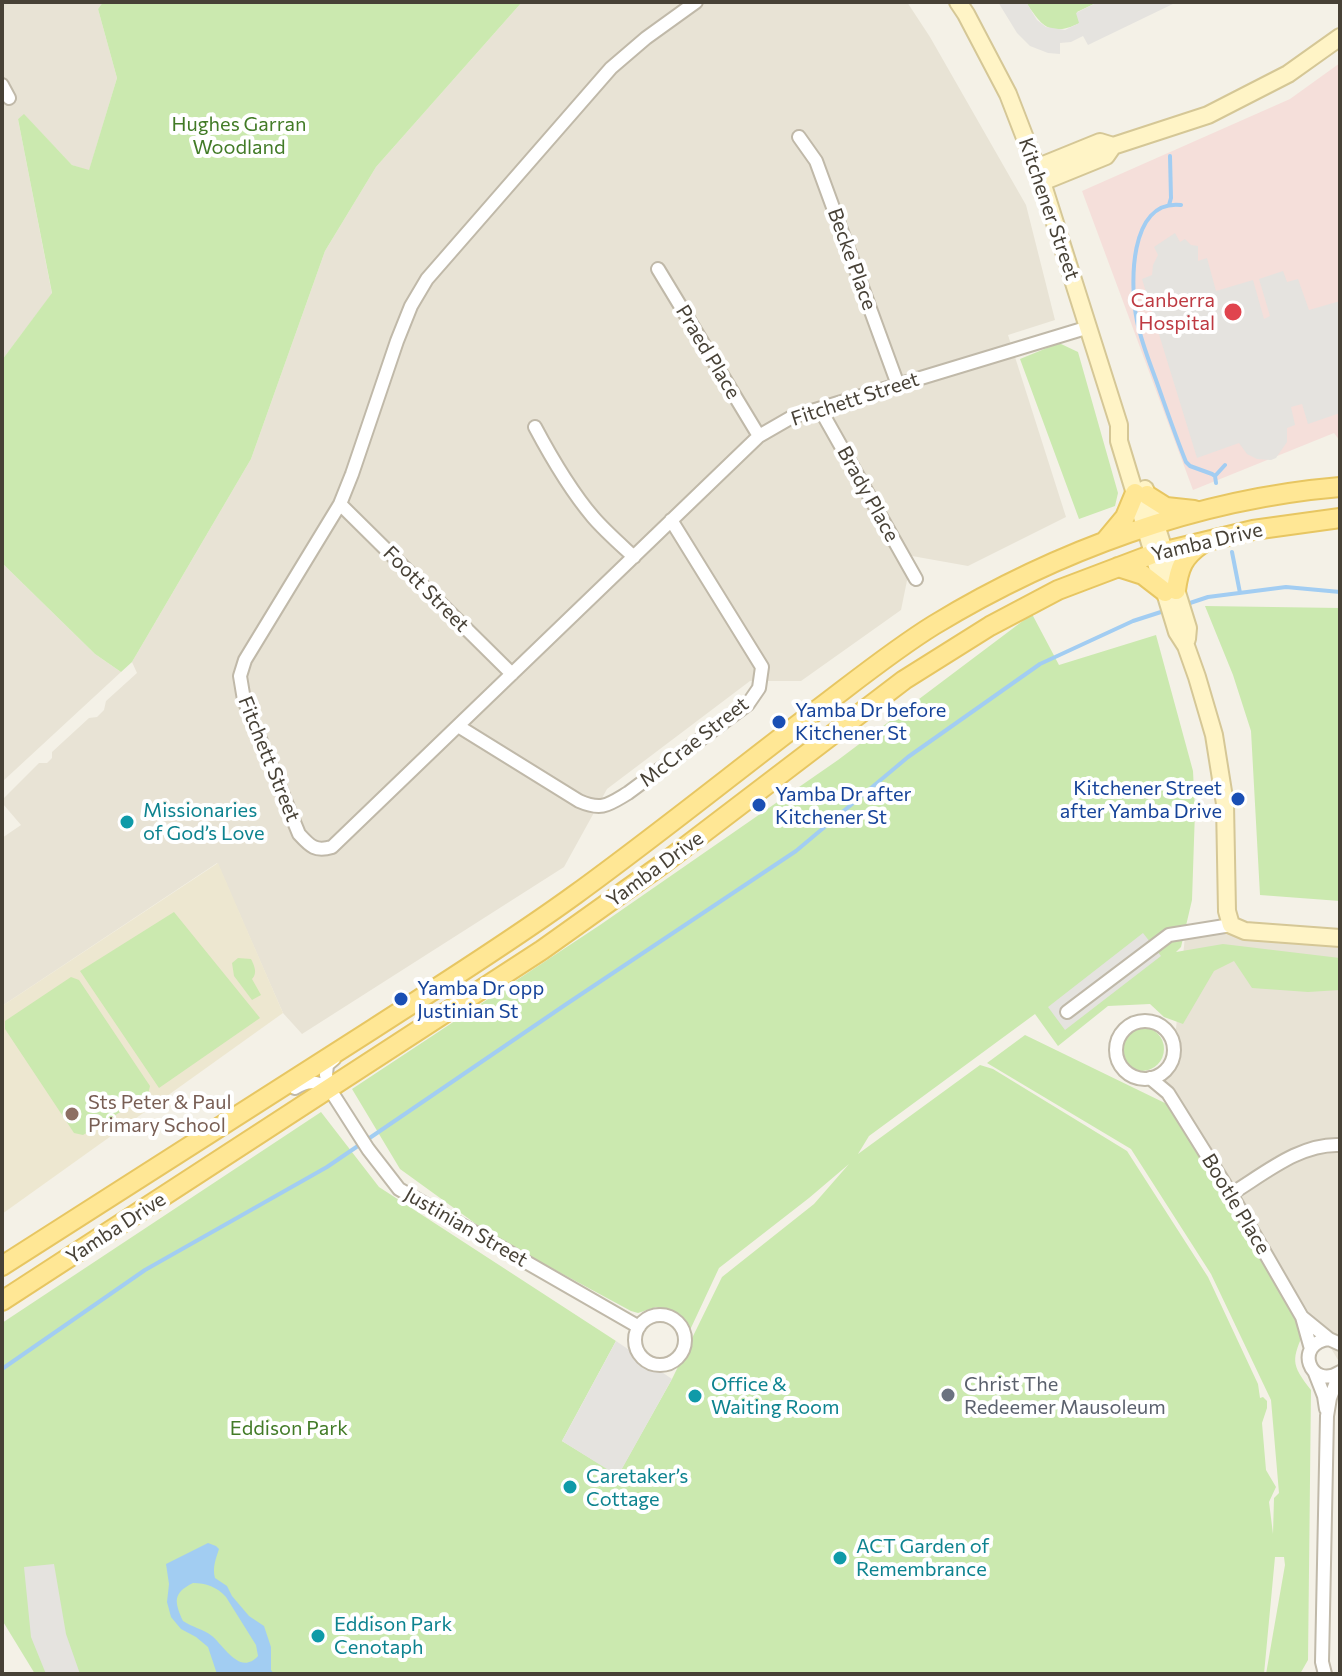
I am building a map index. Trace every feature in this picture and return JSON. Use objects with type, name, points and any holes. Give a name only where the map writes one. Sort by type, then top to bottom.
[{"type":"main road","name":"Yamba Drive","points":[[2,1266],[492,952],[576,894],[870,669],[990,594],[1044,567],[1151,526],[1247,500],[1340,487]]},
{"type":"main road","points":[[1104,543],[1141,494],[1166,507],[1201,511]]},
{"type":"main road","name":"Yamba Drive","points":[[2,1301],[542,950],[652,872],[904,680],[990,626],[1058,590],[1159,552],[1253,530],[1340,518]]},
{"type":"main road","points":[[1118,567],[1143,575],[1171,591],[1190,552],[1207,540]]},
{"type":"street","name":"Fitchett Street","points":[[696,2],[611,68],[427,279],[411,306],[397,341],[340,504],[245,660],[240,676],[244,700],[299,834],[308,844],[322,850],[332,847],[759,436],[792,417],[1089,327]]},
{"type":"street","name":"Kitchener Street","points":[[958,2],[1008,94],[1039,175],[1119,425],[1119,441],[1141,494],[1171,591],[1177,612],[1177,632],[1186,646],[1197,677],[1214,735],[1224,799],[1227,911],[1231,925]]},
{"type":"street","points":[[1039,175],[1100,142],[1113,146],[1208,115],[1288,74],[1340,37]]},
{"type":"street","points":[[2,85],[9,98]]},
{"type":"street","name":"Becke Place","points":[[799,137],[816,161],[898,385]]},
{"type":"street","name":"Praed Place","points":[[658,269],[759,436]]},
{"type":"street","name":"Brady Place","points":[[820,409],[916,579]]},
{"type":"street","points":[[535,427],[551,457],[594,518],[634,557]]},
{"type":"street","name":"Foott Street","points":[[340,504],[512,674]]},
{"type":"street","name":"McCrae Street","points":[[458,726],[593,807],[609,804],[628,793],[748,704],[759,688],[762,667],[671,520]]},
{"type":"street","points":[[1067,1012],[1169,935],[1231,925],[1245,931],[1340,938]]},
{"type":"street","name":"Bootle Place","points":[[1168,1093],[1165,1070],[1174,1053],[1172,1039],[1160,1024],[1151,1021],[1132,1024],[1121,1033],[1117,1042],[1118,1061],[1131,1075],[1150,1078],[1168,1093],[1231,1194],[1302,1317],[1311,1349],[1309,1361],[1324,1396],[1327,1416]]},
{"type":"street","points":[[329,1088],[327,1065],[347,1045]]},
{"type":"street","points":[[1150,1078],[1165,1070]]},
{"type":"street","points":[[265,1098],[287,1093],[305,1081],[319,1082],[329,1088]]},
{"type":"street","name":"Justinian Street","points":[[329,1088],[368,1149],[399,1189],[639,1327]]},
{"type":"street","points":[[1231,1194],[1303,1150],[1340,1145]]},
{"type":"street","points":[[656,1316],[675,1321],[683,1332],[680,1355],[667,1364],[656,1365],[646,1361],[635,1345],[639,1327],[656,1316]]},
{"type":"street","name":"Bootle Place","points":[[1302,1317],[1337,1342]]},
{"type":"street","points":[[1311,1349],[1319,1341],[1337,1342]]},
{"type":"street","points":[[1315,1373],[1330,1377],[1340,1372]]},
{"type":"street","points":[[1321,1670],[1327,1416],[1340,1372]]},
{"type":"shaded area","points":[[2,2],[103,2],[98,9],[117,78],[89,171],[72,165],[24,115],[18,119],[52,294],[2,360]]},
{"type":"shaded area","points":[[522,2],[907,2],[1026,205],[1055,320],[1008,335],[1066,517],[968,566],[912,556],[901,610],[801,681],[750,681],[607,789],[564,867],[302,1034],[283,1013],[217,863],[2,1006],[2,838],[21,825],[3,804],[4,798],[39,763],[47,763],[52,758],[52,752],[89,718],[97,717],[104,710],[106,701],[137,673],[132,662],[251,459],[325,251],[376,167]]},
{"type":"shaded area","points":[[998,2],[1026,2],[1037,20],[1046,27],[1065,30],[1079,23],[1076,13],[1098,2],[1177,2],[1088,45],[1083,36],[1060,43],[1060,54],[1030,46],[1017,33]]},
{"type":"shaded area","name":"Canberra Hospital","points":[[1340,63],[1340,441],[1334,433],[1193,490],[1082,191],[1290,99]]},
{"type":"shaded area","points":[[1175,233],[1180,242],[1185,239],[1191,245],[1198,246],[1198,261],[1207,258],[1216,291],[1253,280],[1264,319],[1270,316],[1259,279],[1283,271],[1287,282],[1298,279],[1309,310],[1340,301],[1340,413],[1308,424],[1302,404],[1291,407],[1295,425],[1287,428],[1287,442],[1276,458],[1257,459],[1247,454],[1239,443],[1197,458],[1142,279],[1152,275],[1158,255],[1154,247]]},
{"type":"shaded area","points":[[2,563],[95,654],[121,672],[2,782]]},
{"type":"shaded area","name":"Sts Peter & Paul Primary School","points":[[218,863],[283,1013],[2,1214],[2,1006]]},
{"type":"shaded area","points":[[1228,932],[1340,945],[1340,1363],[1161,1073],[1174,1049],[1185,936]]},
{"type":"shaded area","points":[[1143,933],[1161,956],[1065,1030],[1048,1007]]},
{"type":"shaded area","points":[[616,1341],[672,1379],[618,1476],[562,1441]]},
{"type":"shaded area","points":[[54,1564],[66,1634],[80,1674],[46,1674],[31,1637],[24,1567]]},
{"type":"green space","name":"Hughes Garran Woodland","points":[[103,2],[522,2],[376,167],[325,251],[251,459],[132,662],[121,672],[95,654],[2,563],[2,360],[52,293],[18,119],[24,114],[72,165],[89,170],[117,78],[98,9]]},
{"type":"green space","points":[[1026,2],[1098,2],[1077,12],[1080,23],[1054,29],[1042,23]]},
{"type":"green space","points":[[1059,343],[1078,352],[1118,493],[1115,506],[1079,519],[1020,359]]},
{"type":"green space","points":[[1205,606],[1340,608],[1340,901],[1260,895],[1251,731],[1233,675]]},
{"type":"green space","name":"Eddison Park","points":[[1032,614],[1059,665],[1156,635],[1193,771],[1192,900],[1181,947],[1176,952],[1223,944],[1340,958],[1340,990],[1308,992],[1252,988],[1234,961],[1214,971],[1183,1024],[1164,1017],[1150,1004],[1108,1006],[1058,1046],[1035,1014],[869,1136],[858,1154],[980,1065],[993,1069],[1127,1151],[1208,1277],[1258,1384],[1260,1398],[1267,1401],[1262,1423],[1266,1470],[1276,1487],[1269,1502],[1273,1534],[1274,1498],[1279,1493],[1271,1400],[1211,1274],[1131,1149],[987,1063],[1025,1035],[1169,1105],[1305,1329],[1295,1361],[1311,1390],[1308,1660],[1300,1674],[1266,1674],[1285,1565],[1284,1557],[1275,1557],[1264,1674],[35,1674],[2,1620],[2,1323],[321,1112],[379,1187],[616,1341],[562,1441],[618,1475],[672,1379],[722,1277],[814,1204],[849,1164],[719,1268],[690,1330],[672,1314],[656,1307],[638,1313],[631,1311],[494,1237],[400,1169],[352,1089],[600,925],[838,760]]},
{"type":"green space","points":[[174,912],[260,1018],[159,1088],[80,971]]},
{"type":"green space","points":[[238,958],[251,959],[254,966],[252,979],[261,995],[252,1000],[234,976],[232,963]]},
{"type":"green space","points":[[71,977],[79,980],[150,1086],[148,1095],[83,1135],[74,1133],[5,1029],[5,1021]]},
{"type":"green space","points":[[1142,1027],[1158,1033],[1164,1049],[1158,1065],[1142,1071],[1126,1065],[1120,1049],[1126,1033]]},
{"type":"water","points":[[208,1543],[219,1549],[214,1567],[215,1578],[227,1586],[249,1616],[264,1626],[271,1647],[271,1670],[274,1674],[217,1674],[208,1647],[181,1629],[171,1617],[167,1602],[169,1584],[166,1564]],"holes":[[[193,1583],[215,1588],[226,1597],[256,1645],[258,1656],[245,1663],[239,1661],[212,1636],[183,1621],[177,1598],[182,1590]]]},
{"type":"waterway","points":[[1169,205],[1170,156]]},
{"type":"waterway","points":[[1181,205],[1164,207],[1151,216],[1142,230],[1134,268],[1135,306],[1143,343],[1186,462],[1215,476],[1216,483]]},
{"type":"waterway","points":[[1215,476],[1225,465]]},
{"type":"waterway","points":[[1232,552],[1240,593]]},
{"type":"waterway","points":[[1184,605],[1208,597],[1286,587],[1340,592]]},
{"type":"waterway","points":[[2,1369],[145,1270],[327,1167],[796,851],[908,757],[1040,664],[1133,621],[1164,611]]},
{"type":"place","name":"Canberra Hospital","points":[[1233,312]]},
{"type":"place","name":"Yamba Dr before Kitchener St","points":[[779,722]]},
{"type":"place","name":"Kitchener Street after Yamba Drive","points":[[1238,799]]},
{"type":"place","name":"Yamba Dr after Kitchener St","points":[[759,805]]},
{"type":"place","name":"Missionaries of God’s Love","points":[[127,822]]},
{"type":"place","name":"Yamba Dr opp Justinian St","points":[[401,999]]},
{"type":"place","name":"Sts Peter & Paul Primary School","points":[[72,1114]]},
{"type":"place","name":"Christ The Redeemer Mausoleum","points":[[948,1395]]},
{"type":"place","name":"Office & Waiting Room","points":[[695,1396]]},
{"type":"place","name":"Caretaker’s Cottage","points":[[570,1487]]},
{"type":"place","name":"ACT Garden of Remembrance","points":[[840,1558]]},
{"type":"place","name":"Eddison Park Cenotaph","points":[[318,1636]]}]
